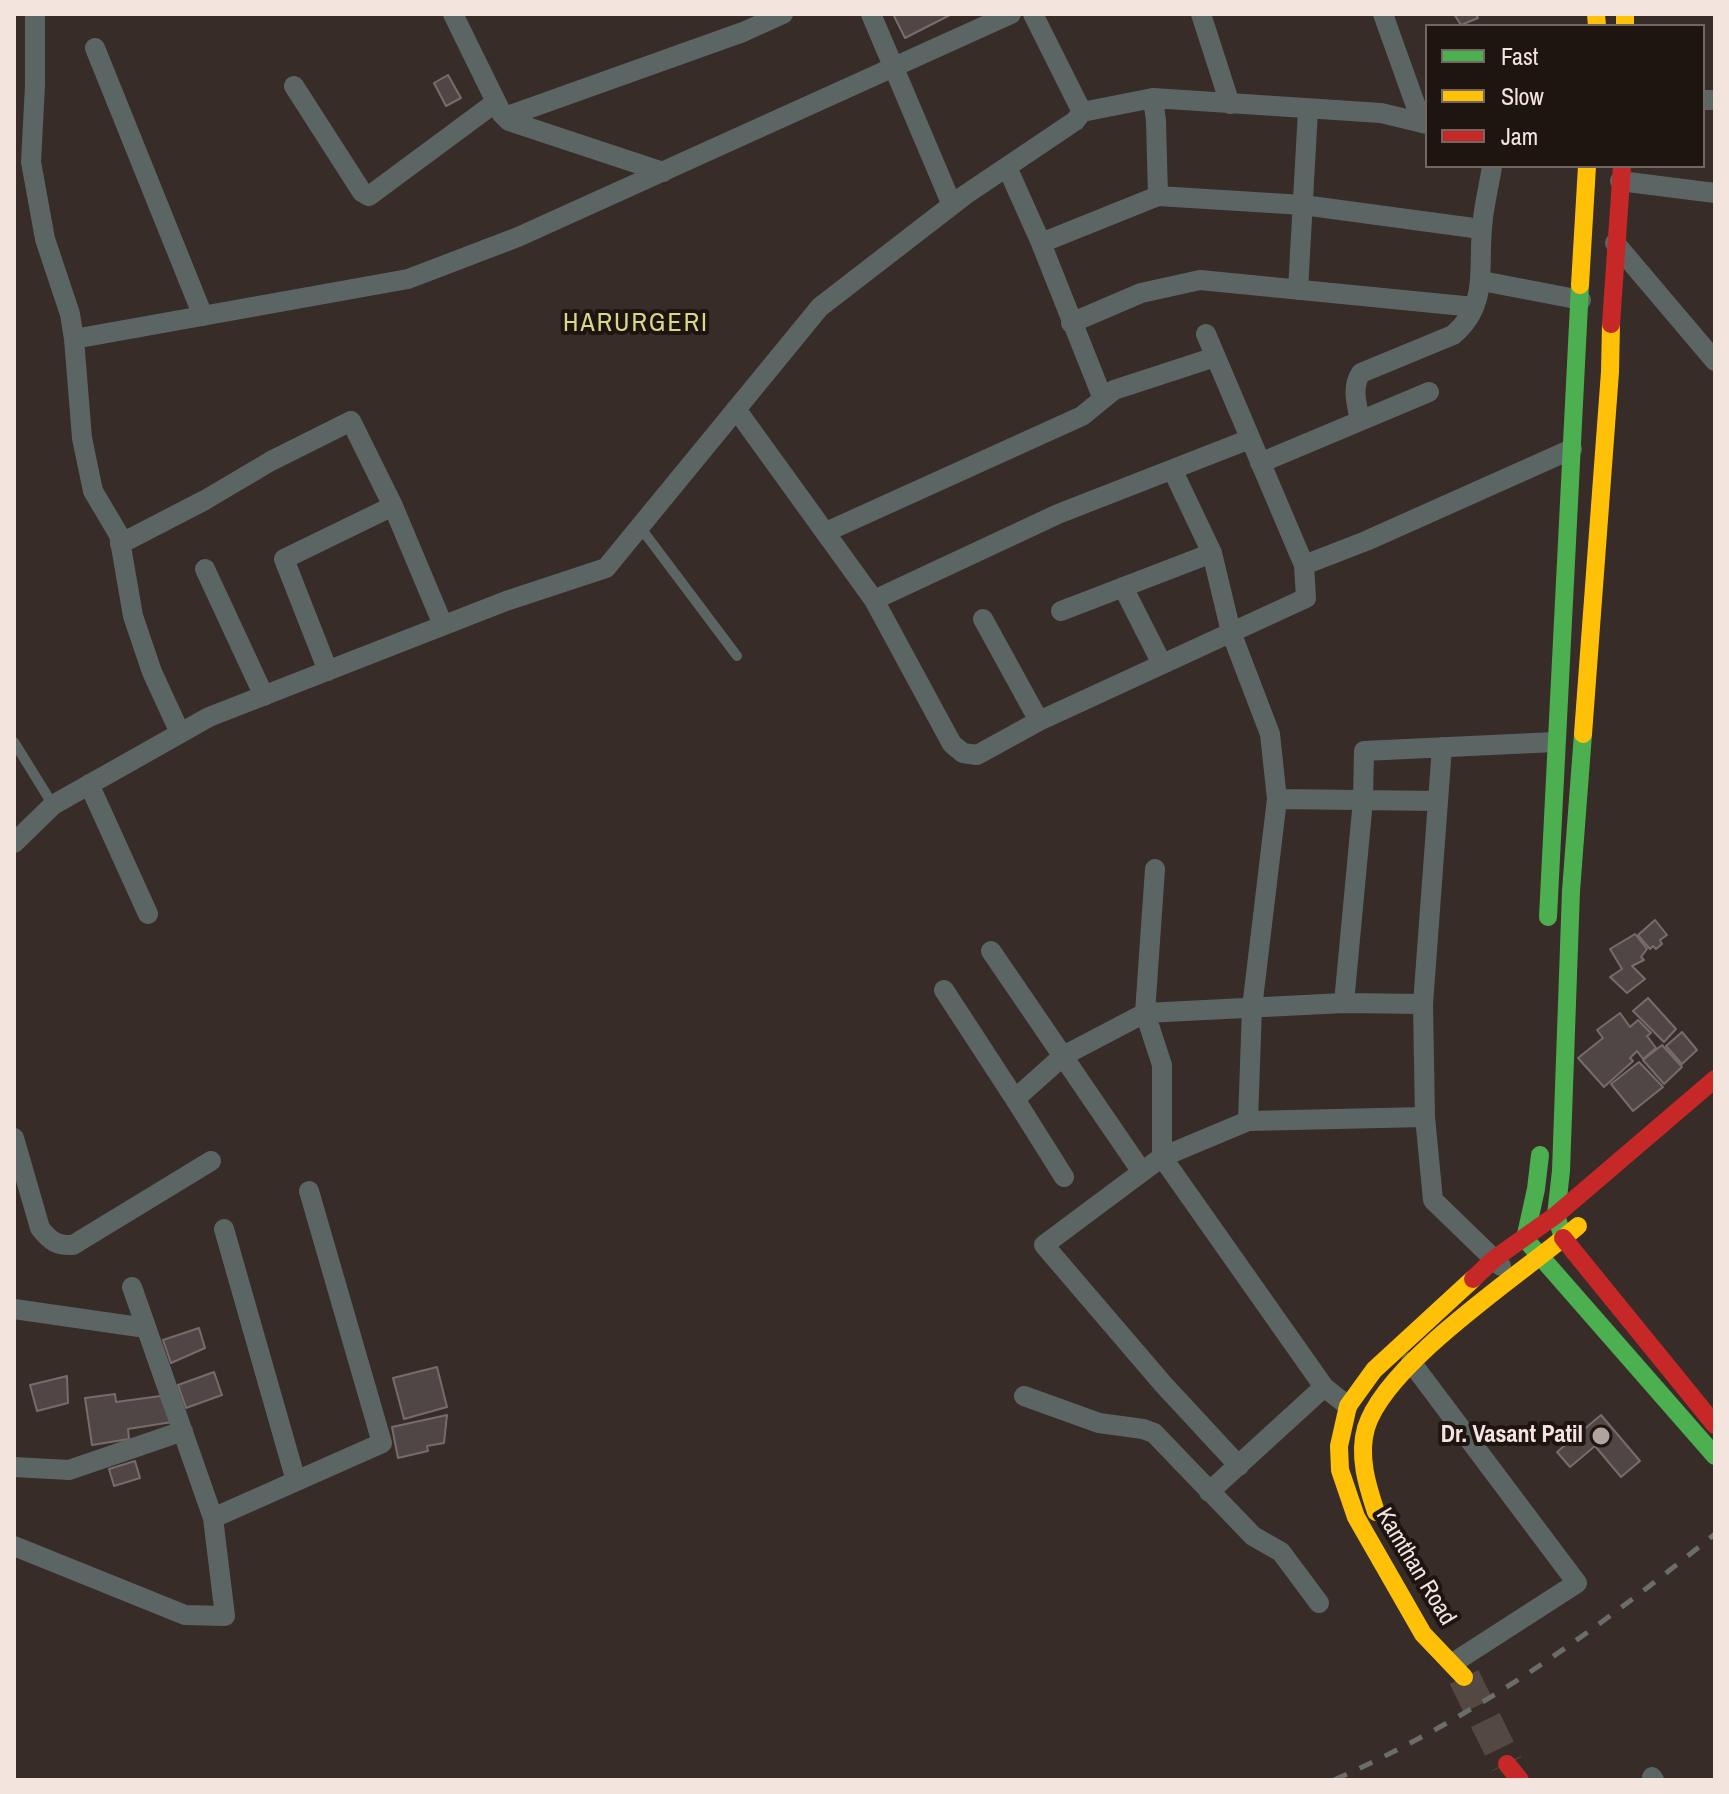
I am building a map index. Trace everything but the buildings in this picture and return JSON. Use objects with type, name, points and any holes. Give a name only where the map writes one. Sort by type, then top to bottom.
[{"type":"main road","points":[[1548,933],[1555,742],[1587,168]]},
{"type":"main road","points":[[1621,174],[1608,400],[1571,891],[1561,1171],[1556,1215],[1563,1238],[1715,1425]]},
{"type":"main road","name":"Kamthan Road","points":[[1587,1218],[1411,1362],[1398,1374],[1370,1417],[1363,1450],[1364,1475],[1379,1522],[1464,1677],[1423,1634],[1356,1517],[1340,1470],[1339,1446],[1348,1406],[1368,1378],[1494,1259],[1556,1215],[1715,1079]]},
{"type":"main road","points":[[1540,1140],[1538,1179],[1525,1239],[1715,1456]]},
{"type":"main road","points":[[1368,1378],[1387,1392]]},
{"type":"main road","points":[[1513,1780],[1507,1764],[1520,1780]]},
{"type":"street","points":[[35,14],[31,162],[45,239],[70,314],[82,438],[93,491],[119,535],[133,616],[152,672],[180,733]]},
{"type":"street","points":[[453,14],[500,109],[514,123],[663,172]]},
{"type":"street","points":[[294,86],[362,192],[369,196],[500,109],[743,32],[783,14]]},
{"type":"street","points":[[871,14],[952,205]]},
{"type":"street","points":[[74,339],[408,279],[518,237],[1011,14]]},
{"type":"street","points":[[1033,14],[1082,112]]},
{"type":"street","points":[[1201,14],[1230,104]]},
{"type":"street","points":[[1383,14],[1424,123]]},
{"type":"street","points":[[95,48],[203,316]]},
{"type":"street","points":[[1153,98],[1158,196]]},
{"type":"street","points":[[14,843],[53,805],[209,717],[506,601],[606,568],[820,307],[952,205],[1075,121],[1082,112],[1153,98],[1381,113],[1424,123]]},
{"type":"street","points":[[1298,290],[1308,110]]},
{"type":"street","points":[[1007,167],[1103,399]]},
{"type":"street","points":[[1360,421],[1355,381],[1361,373],[1453,335],[1474,307],[1482,281],[1481,229],[1492,168]]},
{"type":"street","points":[[1621,174],[1715,193]]},
{"type":"street","points":[[1041,243],[1158,196],[1303,205],[1481,229]]},
{"type":"street","points":[[1615,243],[1715,361]]},
{"type":"street","points":[[1071,323],[1141,293],[1200,280],[1474,307]]},
{"type":"street","points":[[1482,281],[1581,300]]},
{"type":"street","points":[[736,409],[874,600],[952,744],[963,753],[977,755],[1039,721],[1306,598],[1304,565],[1206,334]]},
{"type":"street","points":[[826,532],[1082,416],[1114,390],[1215,357]]},
{"type":"street","points":[[1260,463],[1429,392]]},
{"type":"street","points":[[120,544],[351,421],[393,506],[443,625]]},
{"type":"street","points":[[874,600],[1058,514],[1250,439]]},
{"type":"street","points":[[1304,565],[1366,541],[1572,449]]},
{"type":"street","points":[[1173,471],[1212,553],[1231,632],[1270,734],[1277,799],[1252,1008],[1248,1121]]},
{"type":"street","points":[[328,671],[284,559],[393,506]]},
{"type":"street","points":[[1061,611],[1212,553]]},
{"type":"street","points":[[205,569],[264,696]]},
{"type":"street","points":[[1123,587],[1162,664]]},
{"type":"street","points":[[983,619],[1039,721]]},
{"type":"street","points":[[1344,1003],[1363,800],[1364,751],[1555,742]]},
{"type":"street","points":[[1442,747],[1423,1004],[1425,1117],[1433,1200],[1513,1277]]},
{"type":"street","points":[[89,784],[148,914]]},
{"type":"street","points":[[1277,799],[1438,801]]},
{"type":"street","points":[[1155,869],[1145,1013],[1162,1065],[1162,1157],[1324,1387],[1348,1406]]},
{"type":"street","points":[[991,951],[1142,1172]]},
{"type":"street","points":[[944,990],[1064,1177]]},
{"type":"street","points":[[1015,1099],[1063,1056],[1145,1013],[1344,1003],[1423,1004]]},
{"type":"street","points":[[1239,1466],[1163,1384],[1044,1245],[1162,1157],[1248,1121],[1425,1117]]},
{"type":"street","points":[[14,1138],[40,1228],[48,1239],[59,1246],[73,1245],[211,1161]]},
{"type":"street","points":[[213,1518],[382,1443],[309,1191]]},
{"type":"street","points":[[224,1229],[296,1481]]},
{"type":"street","points":[[14,1546],[185,1615],[225,1616],[213,1518],[132,1287]]},
{"type":"street","points":[[14,1309],[146,1328]]},
{"type":"street","points":[[1411,1362],[1577,1583],[1456,1661]]},
{"type":"street","points":[[1209,1492],[1324,1387]]},
{"type":"street","points":[[1024,1396],[1099,1423],[1154,1433],[1253,1536],[1281,1552],[1319,1603]]},
{"type":"street","points":[[14,1467],[69,1470],[183,1431]]},
{"type":"lane","points":[[639,527],[737,656]]},
{"type":"lane","points":[[14,742],[53,805]]},
{"type":"tunnel","points":[[1464,1677],[1507,1764]]},
{"type":"railway","points":[[1334,1780],[1437,1728],[1533,1670],[1624,1605],[1715,1534]]},
{"type":"traffic: fast","points":[[1548,917],[1580,285]]},
{"type":"traffic: fast","points":[[1563,1238],[1556,1215],[1561,1171],[1571,891],[1583,734]]},
{"type":"traffic: fast","points":[[1525,1239],[1540,1155]]},
{"type":"traffic: fast","points":[[1526,1240],[1715,1456]]},
{"type":"traffic: slow","points":[[1596,14],[1597,24]]},
{"type":"traffic: slow","points":[[1625,14],[1625,24]]},
{"type":"traffic: slow","points":[[1580,285],[1587,168]]},
{"type":"traffic: slow","points":[[1583,734],[1611,324]]},
{"type":"traffic: slow","points":[[1376,1512],[1367,1481],[1363,1449],[1366,1428],[1379,1402],[1427,1347],[1578,1226]]},
{"type":"traffic: slow","points":[[1464,1677],[1423,1634],[1356,1517],[1340,1470],[1339,1446],[1348,1406],[1374,1370],[1473,1279]]},
{"type":"traffic: jam","points":[[1611,324],[1622,168]]},
{"type":"traffic: jam","points":[[1473,1279],[1494,1259],[1556,1215],[1715,1079]]},
{"type":"traffic: jam","points":[[1563,1238],[1715,1425]]},
{"type":"traffic: jam","points":[[1507,1764],[1520,1780]]},
{"type":"place","name":"Dr. Vasant Patil","points":[[1601,1436]]},
{"type":"district","name":"HARURGERI","points":[[636,324]]}]
